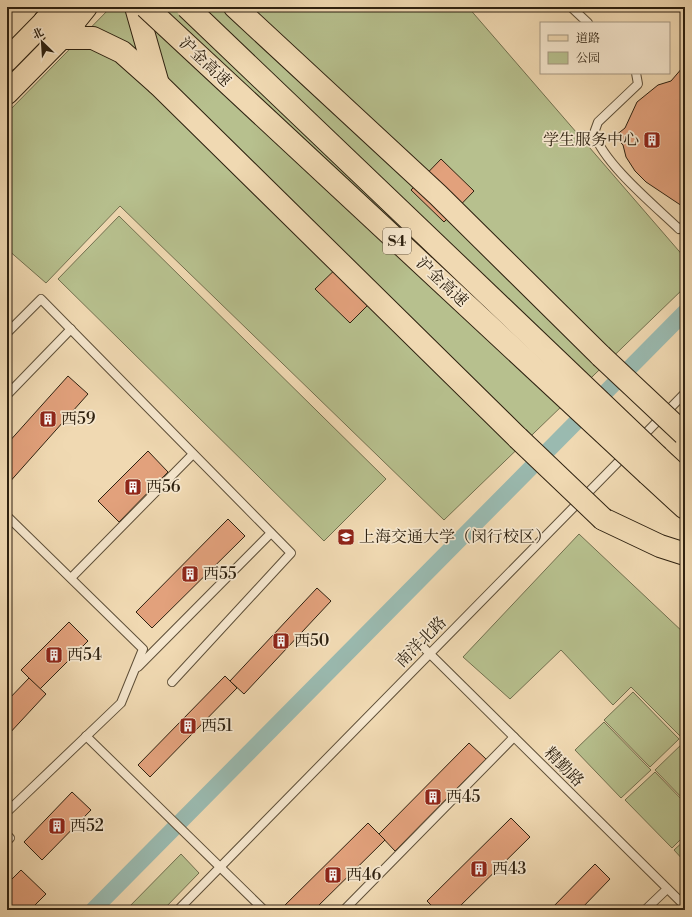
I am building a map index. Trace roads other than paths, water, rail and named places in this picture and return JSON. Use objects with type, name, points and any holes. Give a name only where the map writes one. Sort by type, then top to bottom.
[{"type":"main road","points":[[7,60],[52,12],[64,7]]},
{"type":"main road","points":[[62,38],[86,7]]},
{"type":"main road","points":[[7,93],[91,7]]},
{"type":"main road","points":[[136,7],[158,84]]},
{"type":"main road","name":"沪金高速","points":[[146,7],[653,466],[685,482]]},
{"type":"main road","name":"沪金高速","points":[[188,7],[653,466],[685,508]]},
{"type":"main road","points":[[235,7],[438,195],[601,356],[685,434]]},
{"type":"main road","points":[[52,12],[62,38]]},
{"type":"main road","points":[[62,38],[94,38],[122,52],[158,84],[518,438],[603,519],[660,546],[685,554]]},
{"type":"lane","points":[[571,7],[587,22]]},
{"type":"lane","points":[[636,74],[638,84],[598,122],[594,133],[597,144],[611,162],[679,229],[685,225]]},
{"type":"lane","points":[[7,333],[41,299],[291,553],[172,682]]},
{"type":"lane","points":[[7,395],[71,329]]},
{"type":"lane","name":"南洋北路","points":[[178,910],[685,393]]},
{"type":"lane","points":[[71,578],[193,454]]},
{"type":"lane","points":[[7,516],[143,649],[121,703],[7,812]]},
{"type":"lane","points":[[134,670],[271,533]]},
{"type":"lane","name":"精勤路","points":[[423,647],[685,906]]},
{"type":"lane","points":[[86,736],[221,866],[264,910]]},
{"type":"lane","points":[[344,910],[514,737]]},
{"type":"lane","points":[[7,835],[10,838],[7,841]]},
{"type":"lane","points":[[645,910],[667,888]]},
{"type":"waterway","points":[[93,910],[685,312]]},
{"type":"place","name":"学生服务中心","points":[[652,140]]},
{"type":"place","name":"西59","points":[[48,419]]},
{"type":"place","name":"西56","points":[[133,487]]},
{"type":"place","name":"上海交通大学（闵行校区）","points":[[346,537]]},
{"type":"place","name":"西55","points":[[190,574]]},
{"type":"place","name":"西50","points":[[281,641]]},
{"type":"place","name":"西54","points":[[54,655]]},
{"type":"place","name":"西51","points":[[188,726]]},
{"type":"place","name":"西45","points":[[433,797]]},
{"type":"place","name":"西52","points":[[57,826]]},
{"type":"place","name":"西43","points":[[479,869]]},
{"type":"place","name":"西46","points":[[333,875]]}]
